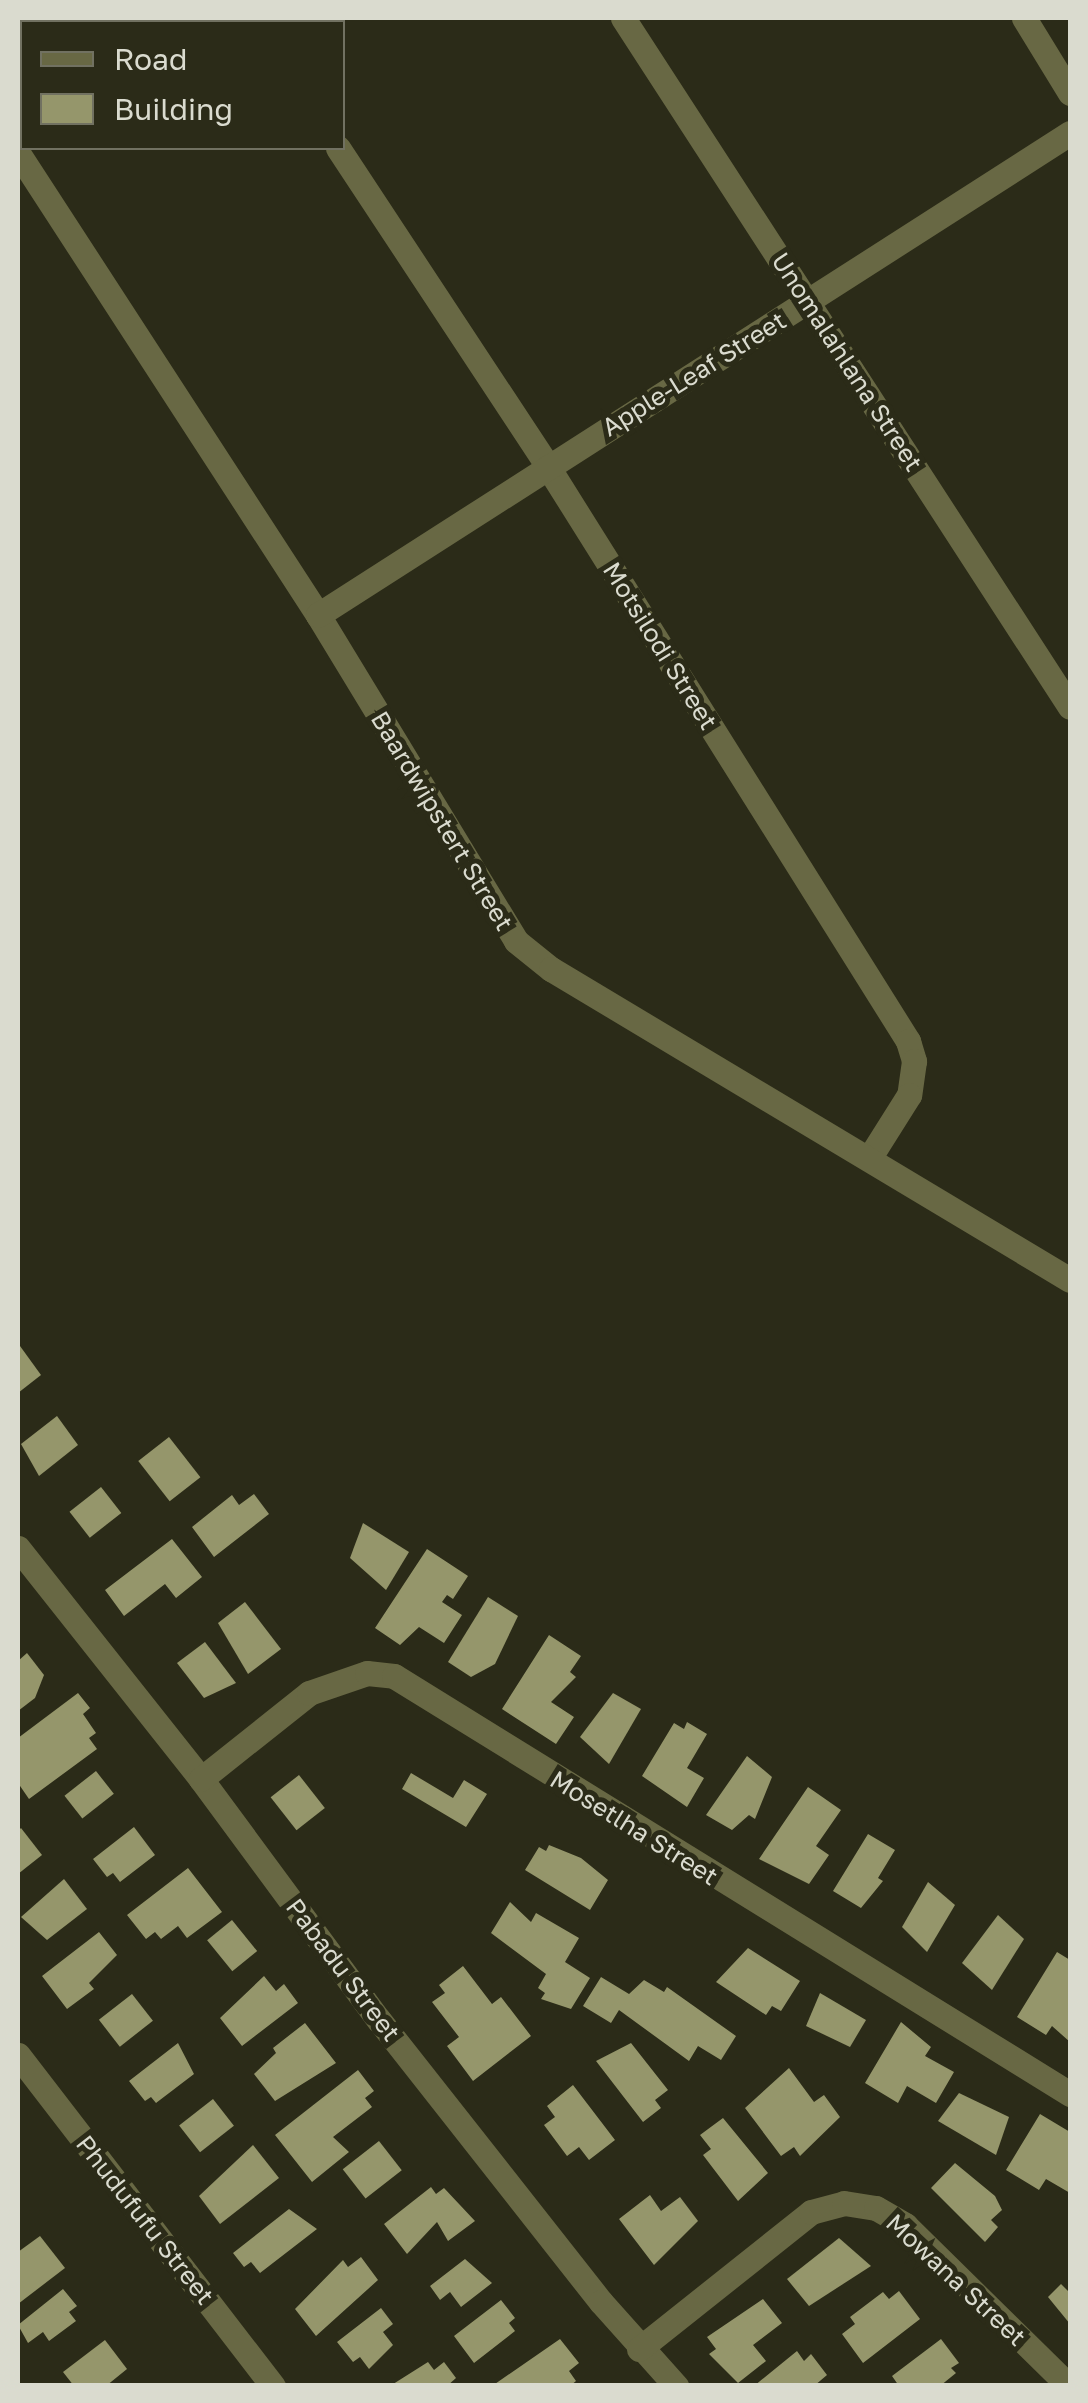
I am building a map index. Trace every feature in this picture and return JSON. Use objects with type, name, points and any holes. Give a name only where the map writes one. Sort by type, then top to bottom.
[{"type":"street","name":"Unomalahlana Street","points":[[622,18],[1070,707]]},
{"type":"street","points":[[1024,18],[1070,93]]},
{"type":"street","name":"Apple-Leaf Street","points":[[318,615],[1070,133]]},
{"type":"street","name":"Motsilodi Street","points":[[339,150],[548,467],[908,1041],[914,1061],[909,1095],[870,1157]]},
{"type":"street","name":"Baardwipstert Street","points":[[18,154],[318,615],[516,941],[550,969],[1070,1280]]},
{"type":"street","name":"Pabadu Street","points":[[18,1548],[201,1779],[379,2020],[640,2348],[676,2386]]},
{"type":"street","name":"Mosetlha Street","points":[[201,1779],[309,1693],[337,1680],[394,1676],[1070,2094]]},
{"type":"street","name":"Phudufufu Street","points":[[18,2055],[273,2386]]},
{"type":"street","name":"Mowana Street","points":[[640,2348],[812,2212],[844,2203],[876,2208],[904,2225],[1069,2386]]},
{"type":"building","points":[[18,1348],[41,1375],[18,1393]]},
{"type":"building","points":[[57,1416],[78,1445],[39,1476],[21,1444]]},
{"type":"building","points":[[169,1437],[200,1477],[170,1501],[138,1461]]},
{"type":"building","points":[[101,1487],[121,1513],[90,1538],[69,1512]]},
{"type":"building","points":[[254,1494],[269,1514],[214,1557],[192,1527],[232,1495],[239,1505]]},
{"type":"building","points":[[363,1523],[409,1552],[386,1590],[350,1558]]},
{"type":"building","points":[[172,1539],[202,1577],[176,1598],[165,1584],[124,1616],[105,1590]]},
{"type":"building","points":[[427,1549],[468,1576],[453,1599],[447,1595],[442,1602],[462,1615],[444,1643],[419,1627],[400,1645],[375,1628]]},
{"type":"building","points":[[488,1597],[518,1616],[495,1664],[471,1677],[448,1662]]},
{"type":"building","points":[[245,1602],[281,1649],[248,1674],[218,1623]]},
{"type":"building","points":[[549,1635],[581,1656],[570,1672],[576,1677],[551,1702],[574,1717],[556,1744],[502,1709]]},
{"type":"building","points":[[205,1642],[236,1683],[204,1698],[177,1663]]},
{"type":"building","points":[[27,1653],[44,1675],[35,1698],[18,1711],[18,1661]]},
{"type":"building","points":[[78,1693],[90,1708],[83,1714],[96,1733],[89,1738],[97,1749],[29,1799],[18,1783],[18,1738]]},
{"type":"building","points":[[613,1693],[641,1709],[609,1764],[580,1737]]},
{"type":"building","points":[[687,1722],[707,1734],[687,1768],[704,1778],[687,1807],[642,1776],[674,1723],[684,1729]]},
{"type":"building","points":[[747,1756],[772,1777],[755,1819],[749,1815],[732,1830],[706,1815]]},
{"type":"building","points":[[96,1771],[114,1794],[82,1818],[64,1796]]},
{"type":"building","points":[[411,1773],[453,1798],[464,1780],[487,1794],[466,1827],[402,1789]]},
{"type":"building","points":[[299,1775],[325,1808],[296,1830],[271,1797]]},
{"type":"building","points":[[808,1787],[841,1810],[816,1846],[829,1855],[809,1884],[759,1859]]},
{"type":"building","points":[[134,1827],[155,1855],[120,1882],[113,1873],[107,1877],[93,1859]]},
{"type":"building","points":[[21,1828],[42,1855],[18,1874],[18,1831]]},
{"type":"building","points":[[868,1834],[895,1850],[878,1878],[883,1881],[861,1908],[833,1891]]},
{"type":"building","points":[[549,1845],[581,1858],[608,1880],[590,1910],[525,1870],[539,1847],[546,1851]]},
{"type":"building","points":[[188,1868],[222,1912],[187,1938],[178,1926],[161,1939],[155,1932],[146,1939],[127,1915]]},
{"type":"building","points":[[64,1879],[87,1909],[47,1940],[21,1917]]},
{"type":"building","points":[[928,1882],[955,1905],[927,1952],[902,1927]]},
{"type":"building","points":[[510,1902],[531,1922],[536,1913],[579,1938],[565,1962],[590,1978],[571,2009],[541,1999],[545,1993],[538,1988],[546,1974],[491,1933]]},
{"type":"building","points":[[998,1915],[1024,1939],[992,1990],[962,1963]]},
{"type":"building","points":[[232,1920],[257,1951],[232,1971],[207,1940]]},
{"type":"building","points":[[99,1932],[117,1955],[89,1983],[94,1989],[67,2009],[42,1976]]},
{"type":"building","points":[[748,1948],[800,1981],[781,2011],[772,2006],[766,2015],[716,1982]]},
{"type":"building","points":[[1057,1952],[1070,1960],[1070,2042],[1052,2026],[1046,2035],[1017,2017]]},
{"type":"building","points":[[463,1966],[492,2004],[501,1997],[531,2036],[473,2081],[447,2046],[459,2037],[432,2002],[445,1993],[439,1985]]},
{"type":"building","points":[[264,1976],[276,1991],[284,1984],[298,2003],[242,2046],[220,2018]]},
{"type":"building","points":[[601,1977],[629,1994],[644,1980],[664,1992],[667,1987],[736,2036],[721,2060],[698,2046],[689,2061],[619,2010],[611,2023],[583,2006]]},
{"type":"building","points":[[820,1993],[866,2020],[850,2047],[806,2026]]},
{"type":"building","points":[[132,1994],[153,2021],[120,2047],[99,2020]]},
{"type":"building","points":[[901,2022],[931,2047],[925,2056],[954,2072],[936,2103],[907,2086],[898,2103],[865,2083]]},
{"type":"building","points":[[305,2023],[336,2063],[275,2101],[254,2074],[276,2053],[273,2048]]},
{"type":"building","points":[[178,2043],[194,2074],[156,2103],[151,2097],[145,2101],[129,2081]]},
{"type":"building","points":[[631,2043],[668,2090],[655,2100],[661,2108],[643,2122],[596,2061]]},
{"type":"building","points":[[789,2068],[814,2102],[824,2095],[840,2117],[800,2156],[794,2147],[781,2156],[745,2108]]},
{"type":"building","points":[[358,2070],[374,2091],[365,2098],[372,2107],[333,2137],[349,2152],[312,2182],[275,2135]]},
{"type":"building","points":[[573,2085],[615,2140],[589,2160],[579,2147],[567,2156],[544,2125],[555,2117],[547,2106]]},
{"type":"building","points":[[959,2093],[1009,2117],[996,2155],[938,2121]]},
{"type":"building","points":[[213,2099],[234,2126],[200,2152],[179,2125]]},
{"type":"building","points":[[1040,2114],[1070,2132],[1070,2193],[1046,2179],[1039,2190],[1006,2170]]},
{"type":"building","points":[[723,2118],[768,2173],[738,2201],[703,2155],[711,2149],[700,2135]]},
{"type":"building","points":[[379,2141],[402,2170],[366,2198],[343,2169]]},
{"type":"building","points":[[253,2145],[279,2178],[220,2224],[199,2196]]},
{"type":"building","points":[[955,2163],[995,2196],[1002,2210],[991,2220],[998,2227],[985,2242],[931,2188]]},
{"type":"building","points":[[431,2187],[436,2194],[444,2188],[475,2221],[448,2241],[437,2222],[407,2254],[384,2224]]},
{"type":"building","points":[[650,2195],[661,2211],[680,2197],[698,2221],[654,2265],[619,2219]]},
{"type":"building","points":[[289,2209],[317,2229],[260,2273],[251,2262],[244,2267],[233,2253]]},
{"type":"building","points":[[40,2236],[65,2268],[18,2304],[18,2252]]},
{"type":"building","points":[[839,2238],[871,2266],[809,2306],[787,2279]]},
{"type":"building","points":[[361,2257],[378,2280],[316,2336],[295,2309],[343,2260],[348,2267]]},
{"type":"building","points":[[465,2259],[492,2283],[461,2307],[450,2292],[440,2300],[430,2286]]},
{"type":"building","points":[[1061,2284],[1070,2293],[1070,2324],[1048,2297]]},
{"type":"building","points":[[63,2289],[77,2306],[69,2312],[76,2321],[49,2341],[43,2332],[28,2343],[18,2325]]},
{"type":"building","points":[[899,2291],[920,2319],[863,2363],[842,2334],[855,2324],[850,2317],[883,2292],[889,2299]]},
{"type":"building","points":[[763,2299],[782,2323],[753,2345],[766,2361],[738,2383],[709,2354],[716,2349],[707,2337]]},
{"type":"building","points":[[501,2300],[515,2318],[509,2323],[515,2331],[474,2363],[454,2336]]},
{"type":"building","points":[[381,2308],[393,2324],[383,2332],[393,2345],[369,2369],[360,2357],[353,2362],[337,2342]]},
{"type":"building","points":[[560,2339],[579,2363],[569,2371],[576,2381],[570,2386],[492,2386]]},
{"type":"building","points":[[941,2339],[959,2363],[951,2368],[956,2373],[940,2386],[899,2386],[892,2376]]},
{"type":"building","points":[[105,2340],[127,2369],[106,2386],[74,2386],[63,2372]]},
{"type":"building","points":[[797,2351],[804,2361],[811,2354],[827,2375],[814,2386],[754,2386]]},
{"type":"building","points":[[428,2362],[434,2370],[444,2362],[456,2378],[447,2386],[390,2386]]}]
